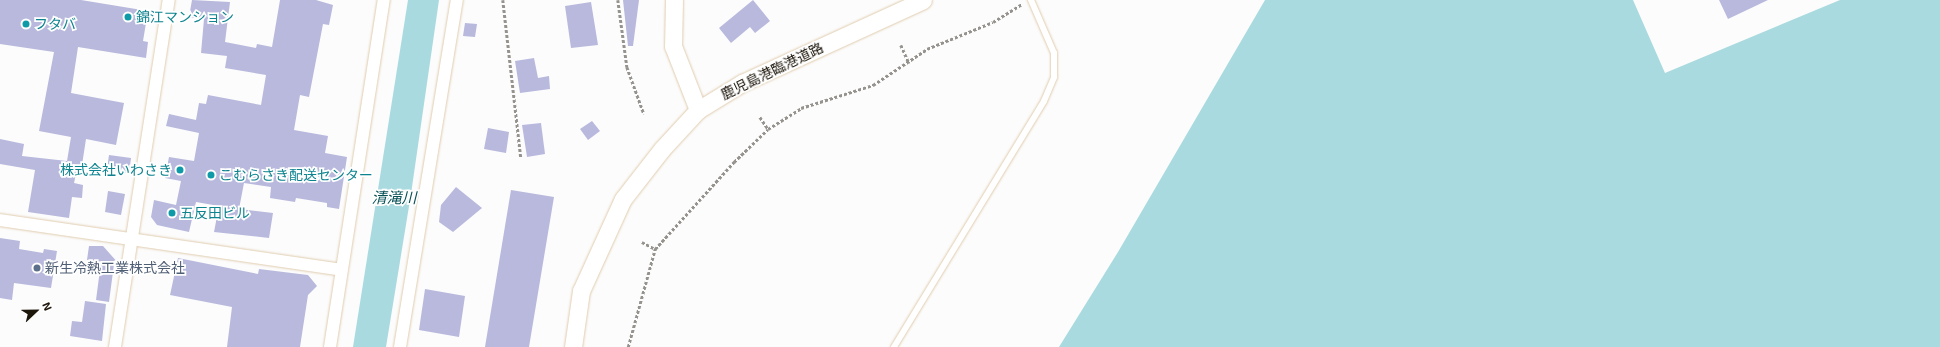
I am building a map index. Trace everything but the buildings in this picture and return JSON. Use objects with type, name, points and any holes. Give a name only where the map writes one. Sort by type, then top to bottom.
[{"type":"street","points":[[115,347],[169,0]]},
{"type":"street","points":[[330,347],[384,0]]},
{"type":"street","points":[[400,347],[458,0]]},
{"type":"street","points":[[674,0],[673,46],[698,110]]},
{"type":"street","name":"鹿児島港臨港道路","points":[[573,347],[581,291],[623,199],[662,149],[698,110],[742,83],[923,0]]},
{"type":"street","points":[[0,220],[131,241],[341,270]]},
{"type":"lane","points":[[894,347],[1044,102],[1054,77],[1054,53],[1031,0]]},
{"type":"path","points":[[504,0],[520,158]]},
{"type":"path","points":[[618,0],[627,67],[644,114]]},
{"type":"path","points":[[628,347],[655,249],[739,156],[768,129],[801,108],[873,85],[941,42],[993,22],[1019,6]]},
{"type":"path","points":[[901,45],[909,63]]},
{"type":"path","points":[[760,117],[768,129]]},
{"type":"path","points":[[642,242],[655,249]]},
{"type":"water","name":"清滝川","points":[[408,0],[439,0],[411,194],[386,347],[353,347]]},
{"type":"water","points":[[1265,0],[1633,0],[1665,73],[1840,0],[1940,0],[1940,347],[1059,347],[1118,252]]},
{"type":"place","name":"錦江マンション","points":[[128,17]]},
{"type":"place","name":"フタバ","points":[[26,24]]},
{"type":"place","name":"株式会社いわさき","points":[[180,170]]},
{"type":"place","name":"こむらさき配送センター","points":[[211,175]]},
{"type":"place","name":"五反田ビル","points":[[172,213]]},
{"type":"place","name":"新生冷熱工業株式会社","points":[[37,268]]}]
